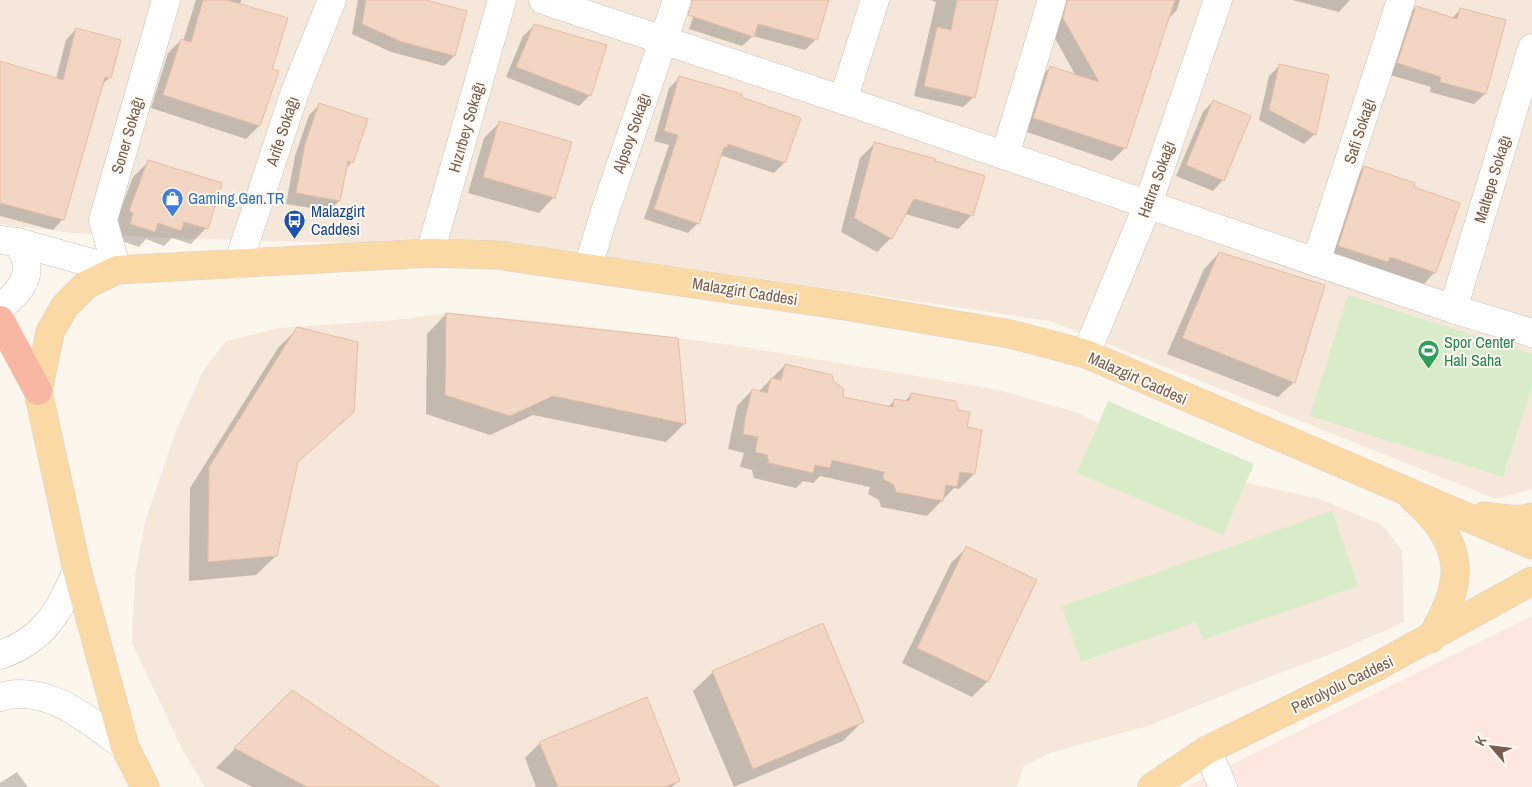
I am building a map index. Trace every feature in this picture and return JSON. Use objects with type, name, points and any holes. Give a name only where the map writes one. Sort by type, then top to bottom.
[{"type":"highway","points":[[0,320],[38,391]]},
{"type":"main road","name":"Malazgirt Caddesi","points":[[117,270],[430,253],[497,255],[845,306],[1010,334],[1086,354],[1532,545]]},
{"type":"main road","points":[[117,270],[86,285],[65,306],[50,332],[42,363],[38,391],[78,570],[125,747],[145,787]]},
{"type":"main road","points":[[1405,491],[1436,522],[1450,541],[1455,557],[1455,581],[1449,603],[1430,639]]},
{"type":"main road","name":"Malazgirt Caddesi","points":[[1458,512],[1504,519],[1525,520],[1532,517]]},
{"type":"main road","name":"Petrolyolu Caddesi","points":[[1152,787],[1207,750],[1430,639],[1532,581]]},
{"type":"street","name":"Soner Sokağı","points":[[117,270],[103,220],[166,0]]},
{"type":"street","name":"Arife Sokağı","points":[[238,264],[296,89],[332,0]]},
{"type":"street","name":"Hızırbey Sokağı","points":[[430,253],[502,0]]},
{"type":"street","points":[[542,0],[843,100],[1453,309],[1532,333]]},
{"type":"street","name":"Alpsoy Sokağı","points":[[588,267],[662,40],[677,0]]},
{"type":"street","points":[[843,100],[875,0]]},
{"type":"street","points":[[1005,155],[1052,0]]},
{"type":"street","name":"Hatıra Sokağı","points":[[1086,354],[1148,204],[1218,0]]},
{"type":"street","name":"Safi Sokağı","points":[[1316,262],[1401,0]]},
{"type":"street","name":"Maltepe Sokağı","points":[[1453,309],[1532,48]]},
{"type":"street","name":"Malazgirt Caddesi","points":[[9,241],[117,270]]},
{"type":"street","points":[[0,304],[4,304],[15,296],[25,281],[28,266],[25,253],[9,241]]},
{"type":"street","points":[[0,655],[17,649],[43,630],[62,604],[78,570]]},
{"type":"street","points":[[0,697],[28,694],[44,696],[72,710],[125,747]]},
{"type":"street","points":[[1207,750],[1223,787]]},
{"type":"shaded area","points":[[0,0],[1532,0],[1532,489],[1496,499],[1050,321],[559,249],[170,238],[73,233],[0,224]]},
{"type":"shaded area","points":[[446,313],[559,323],[732,345],[999,390],[1078,413],[1143,445],[1238,481],[1320,499],[1382,525],[1402,550],[1404,622],[1341,650],[1243,687],[1151,725],[1050,753],[1023,767],[1017,787],[205,787],[183,751],[132,643],[135,576],[145,522],[174,436],[202,373],[226,341],[279,328],[396,320]]},
{"type":"shaded area","points":[[1532,616],[1532,787],[1187,787],[1188,786]]},
{"type":"green space","name":"Spor Center Halı Saha","points":[[1348,295],[1532,354],[1532,386],[1503,477],[1310,416]]},
{"type":"green space","points":[[1108,401],[1254,464],[1223,535],[1077,473]]},
{"type":"green space","points":[[1332,511],[1358,586],[1203,640],[1196,622],[1081,662],[1062,606]]},
{"type":"building","points":[[203,0],[227,0],[288,18],[272,69],[279,71],[260,126],[163,95],[181,39],[191,42]]},
{"type":"building","points":[[366,0],[426,0],[467,11],[455,56],[402,42],[362,24]]},
{"type":"building","points":[[692,0],[829,0],[817,40],[758,24],[754,37],[688,15]]},
{"type":"building","points":[[957,0],[998,0],[975,98],[924,86],[937,27],[951,30]]},
{"type":"building","points":[[1067,0],[1175,0],[1126,149],[1033,118],[1050,66],[1099,82],[1063,18]]},
{"type":"building","points":[[1416,6],[1457,19],[1460,8],[1506,20],[1486,94],[1440,82],[1441,77],[1397,63]]},
{"type":"building","points":[[534,24],[607,45],[591,96],[516,67]]},
{"type":"building","points":[[76,28],[121,40],[111,78],[105,77],[64,220],[0,203],[0,61],[63,80]]},
{"type":"building","points":[[1279,64],[1329,75],[1316,135],[1269,110]]},
{"type":"building","points":[[679,76],[742,94],[741,97],[801,118],[785,163],[728,144],[727,148],[724,147],[699,224],[654,209],[678,135],[664,131]]},
{"type":"building","points":[[1213,100],[1251,116],[1224,181],[1186,165]]},
{"type":"building","points":[[319,103],[368,119],[353,163],[348,161],[340,201],[296,193],[305,144]]},
{"type":"building","points":[[499,121],[572,142],[555,198],[483,177]]},
{"type":"building","points":[[874,142],[936,159],[935,161],[985,176],[973,216],[914,199],[892,239],[854,218]]},
{"type":"building","points":[[148,160],[222,183],[208,229],[184,222],[181,231],[158,223],[155,232],[130,224],[133,213],[129,211]]},
{"type":"building","points":[[1364,166],[1415,183],[1414,187],[1460,203],[1436,273],[1390,257],[1388,262],[1338,246]]},
{"type":"building","points":[[1219,252],[1325,285],[1295,383],[1182,338]]},
{"type":"building","points":[[446,313],[678,338],[686,424],[553,396],[510,416],[445,395]]},
{"type":"building","points":[[297,327],[358,342],[354,412],[298,462],[277,556],[208,562],[209,467]]},
{"type":"building","points":[[785,364],[832,375],[834,382],[844,389],[843,397],[893,407],[894,399],[909,401],[911,393],[956,401],[958,410],[970,412],[967,427],[982,430],[975,474],[960,472],[957,487],[946,485],[943,501],[896,492],[894,485],[883,479],[884,472],[832,460],[830,468],[815,465],[813,473],[769,463],[767,455],[755,452],[758,437],[743,434],[745,419],[752,389],[767,393],[771,378],[781,380]]},
{"type":"building","points":[[966,546],[1037,580],[988,682],[917,648]]},
{"type":"building","points":[[823,623],[864,722],[753,769],[712,671]]},
{"type":"building","points":[[292,690],[440,787],[307,787],[234,748]]},
{"type":"building","points":[[647,697],[680,781],[665,787],[558,787],[539,742]]},
{"type":"place","name":"Gaming.Gen.TR","points":[[172,217]]},
{"type":"place","name":"Malazgirt Caddesi","points":[[295,239]]},
{"type":"place","name":"Spor Center Halı Saha","points":[[1428,370]]}]
